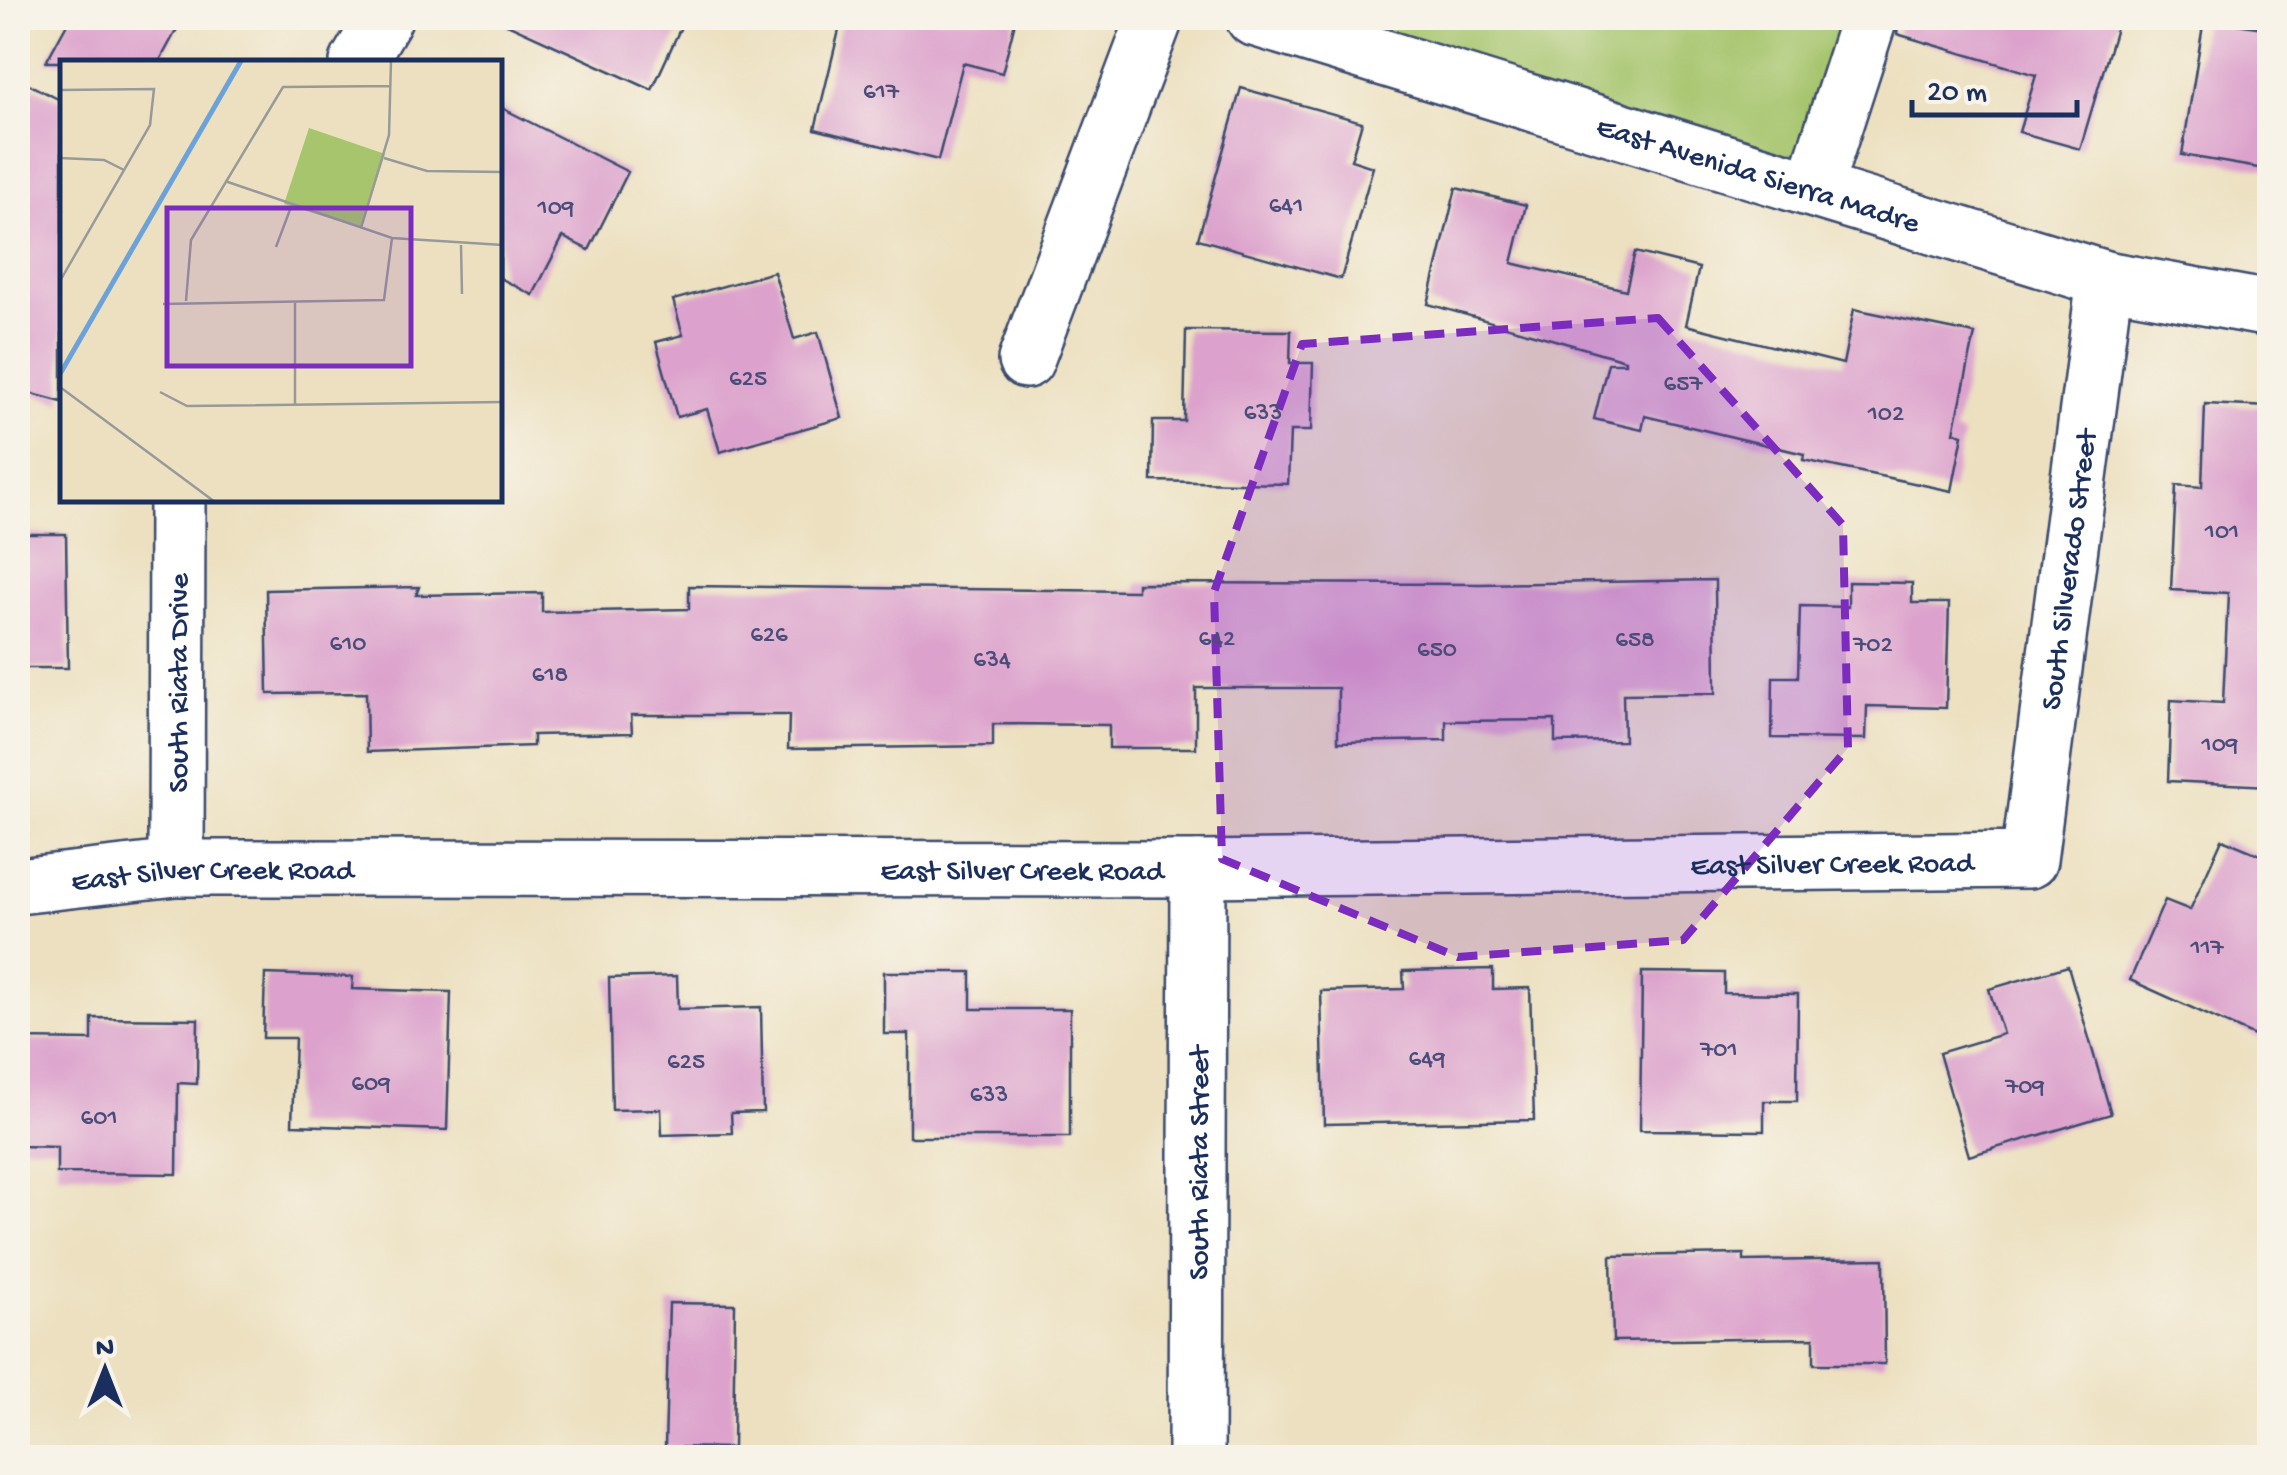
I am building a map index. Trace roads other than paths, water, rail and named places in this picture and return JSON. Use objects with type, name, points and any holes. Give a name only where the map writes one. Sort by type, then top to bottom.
[{"type":"street","points":[[359,60],[384,18]]},
{"type":"street","points":[[1026,360],[1155,18]]},
{"type":"street","name":"East Avenida Sierra Madre","points":[[1254,18],[2105,279],[2270,309]]},
{"type":"street","points":[[1814,188],[1869,18]]},
{"type":"street","name":"South Silverado Street","points":[[2029,860],[2105,279]]},
{"type":"street","name":"South Riata Drive","points":[[176,502],[176,868]]},
{"type":"street","name":"East Silver Creek Road","points":[[18,886],[176,868],[1198,869],[2029,860]]},
{"type":"street","name":"South Riata Street","points":[[1196,1458],[1198,869]]}]
